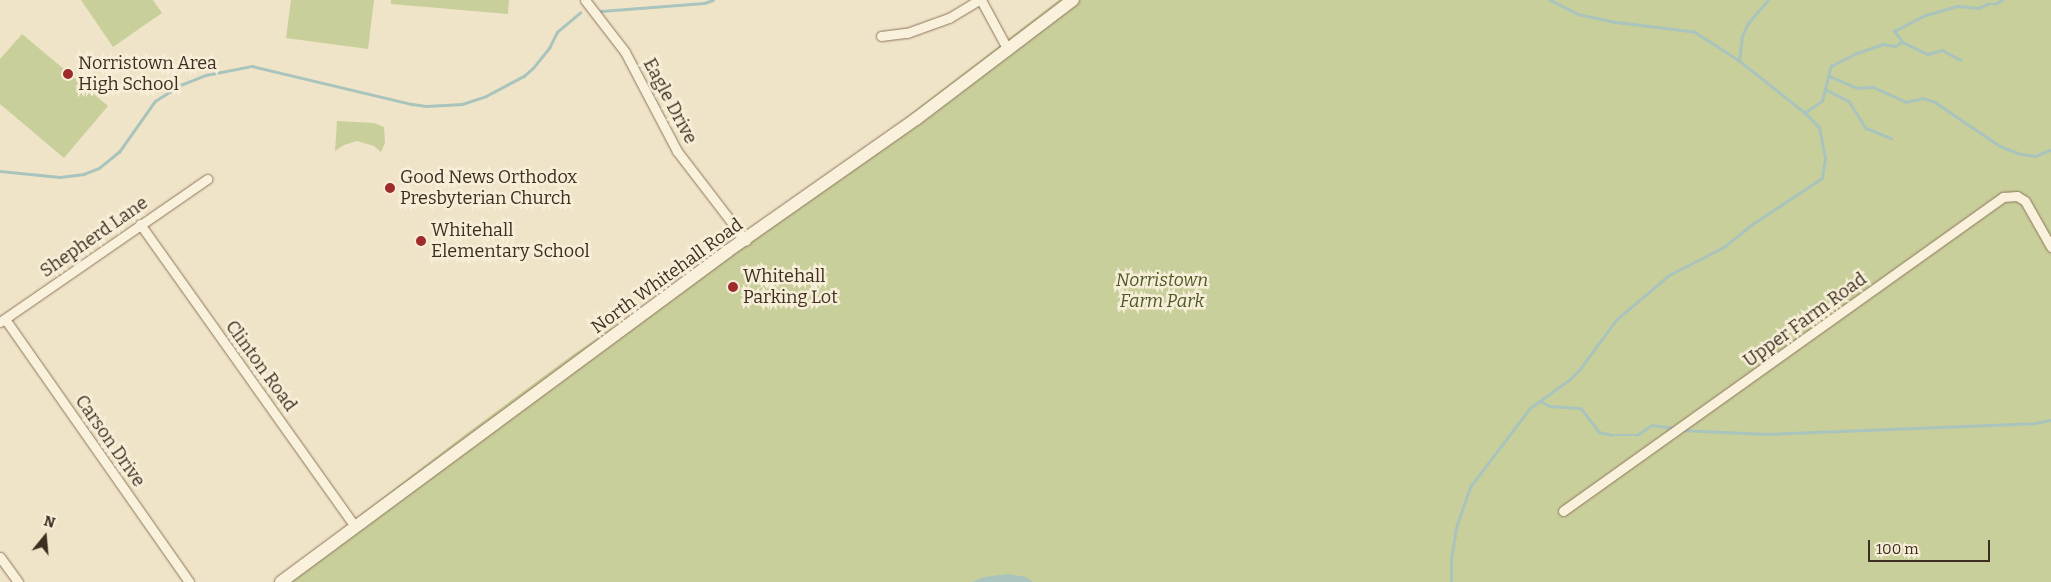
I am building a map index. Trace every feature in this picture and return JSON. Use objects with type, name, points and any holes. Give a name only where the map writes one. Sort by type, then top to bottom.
[{"type":"main road","name":"North Whitehall Road","points":[[281,582],[1074,0]]},
{"type":"street","name":"Eagle Drive","points":[[585,0],[625,52],[677,151],[746,240]]},
{"type":"street","points":[[881,36],[907,33],[949,18],[980,0],[1008,50]]},
{"type":"street","name":"Shepherd Lane","points":[[2,321],[207,179]]},
{"type":"street","name":"Upper Farm Road","points":[[1563,512],[2002,198],[2016,196],[2025,201],[2051,247]]},
{"type":"street","name":"Clinton Road","points":[[140,224],[356,526]]},
{"type":"street","name":"Carson Drive","points":[[2,321],[189,582]]},
{"type":"street","points":[[0,557],[18,582]]},
{"type":"green space","points":[[81,0],[153,0],[162,13],[113,47]]},
{"type":"green space","points":[[291,0],[374,0],[368,49],[286,38]]},
{"type":"green space","points":[[391,0],[509,0],[508,14],[391,4]]},
{"type":"green space","name":"Norristown Farm Park","points":[[1059,0],[2051,0],[2051,582],[273,582],[574,354],[714,259],[860,153]]},
{"type":"green space","points":[[22,34],[108,106],[64,158],[0,104],[0,59]]},
{"type":"green space","points":[[337,121],[374,123],[384,127],[385,143],[381,152],[374,146],[357,141],[344,145],[335,151]]},
{"type":"water","points":[[1008,574],[1026,577],[1033,582],[972,582],[984,577]]},
{"type":"waterway","points":[[601,11],[704,3],[713,0]]},
{"type":"waterway","points":[[1451,582],[1451,560],[1456,528],[1470,487],[1530,408],[1569,380],[1580,369],[1616,320],[1669,275],[1724,247],[1754,223],[1822,178],[1825,158],[1819,128],[1807,115],[1739,61],[1694,32],[1613,22],[1579,15],[1550,0]]},
{"type":"waterway","points":[[1739,61],[1742,36],[1748,23],[1768,0]]},
{"type":"waterway","points":[[1804,113],[1822,101],[1831,66],[1857,53],[1883,44],[1895,46],[1902,42],[1894,31],[1926,15],[1957,6],[1978,8],[1988,4],[1995,4],[2002,0]]},
{"type":"waterway","points":[[0,171],[60,177],[84,174],[99,168],[119,152],[155,101],[181,85],[206,75],[252,66],[412,104],[426,106],[462,104],[486,96],[524,76],[549,48],[557,32],[580,13]]},
{"type":"waterway","points":[[1902,42],[1928,54],[1942,50],[1961,60]]},
{"type":"waterway","points":[[1829,76],[1857,88],[1873,87],[1906,102],[1923,98],[1935,102],[2000,146],[2021,154],[2035,156],[2051,150]]},
{"type":"waterway","points":[[1825,89],[1849,101],[1866,128],[1891,138]]},
{"type":"waterway","points":[[1540,401],[1550,406],[1581,408],[1599,432],[1612,435],[1637,435],[1652,425],[1673,428]]},
{"type":"waterway","points":[[1681,430],[1766,434],[2035,423],[2051,420]]},
{"type":"place","name":"Norristown Area High School","points":[[68,74]]},
{"type":"place","name":"Good News Orthodox Presbyterian Church","points":[[390,188]]},
{"type":"place","name":"Whitehall Elementary School","points":[[421,241]]},
{"type":"place","name":"Whitehall Parking Lot","points":[[733,287]]}]
